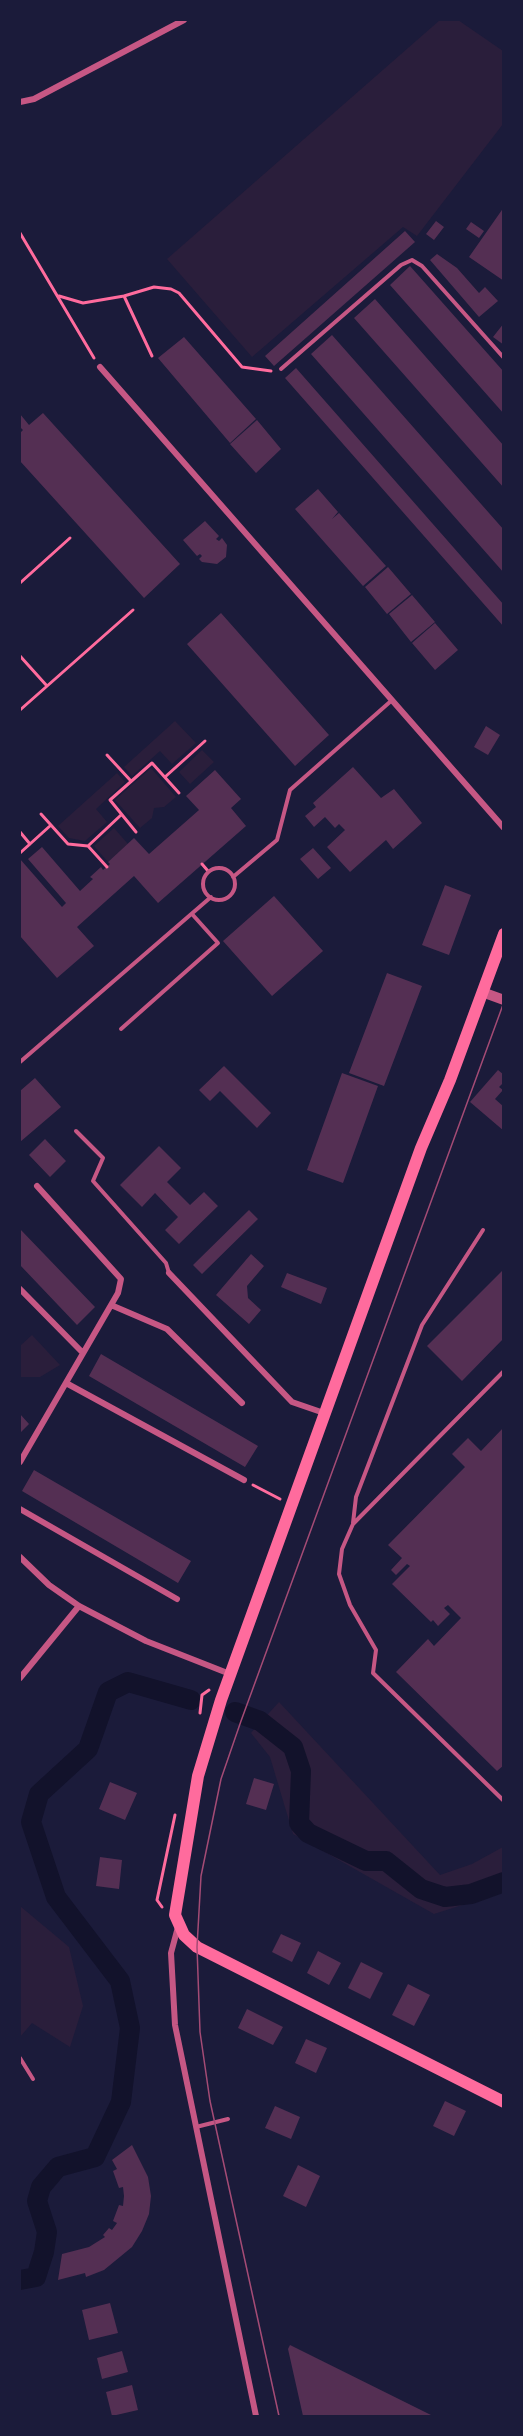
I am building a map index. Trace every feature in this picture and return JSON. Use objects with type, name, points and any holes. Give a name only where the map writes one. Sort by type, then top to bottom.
[{"type":"main road","points":[[504,934],[450,1080],[421,1148],[230,1674],[198,1776],[175,1915],[178,1927],[196,1947],[504,2102]]},
{"type":"street","points":[[20,102],[34,99],[184,20]]},
{"type":"street","points":[[100,367],[504,828]]},
{"type":"street","points":[[482,992],[504,1000]]},
{"type":"street","points":[[20,1462],[118,1293],[121,1280],[37,1186]]},
{"type":"street","points":[[169,1273],[292,1402],[325,1413]]},
{"type":"street","points":[[20,1288],[83,1353]]},
{"type":"street","points":[[111,1305],[167,1329],[242,1403]]},
{"type":"street","points":[[66,1383],[244,1480]]},
{"type":"street","points":[[20,1509],[177,1599]]},
{"type":"street","points":[[20,1557],[49,1585],[79,1606],[146,1641],[230,1674]]},
{"type":"street","points":[[20,1678],[79,1606]]},
{"type":"street","points":[[178,1927],[171,1953],[175,2025],[256,2416]]},
{"type":"lane","points":[[281,369],[401,265],[412,260],[422,266],[504,358]]},
{"type":"lane","points":[[234,877],[277,840],[290,790],[391,701]]},
{"type":"lane","points":[[217,867],[226,869],[234,877],[235,884],[232,893],[225,899],[216,900],[203,888],[203,878],[208,871],[217,867]]},
{"type":"lane","points":[[20,1062],[211,897]]},
{"type":"lane","points":[[121,1029],[218,943],[192,914]]},
{"type":"lane","points":[[76,1131],[103,1158],[93,1181],[166,1263],[169,1273]]},
{"type":"lane","points":[[483,1230],[422,1325],[356,1497],[353,1524],[342,1549],[339,1574],[350,1605],[376,1650],[373,1674],[501,1802],[504,1801]]},
{"type":"lane","points":[[353,1524],[504,1371]]},
{"type":"lane","points":[[20,2058],[33,2079]]},
{"type":"lane","points":[[196,2127],[228,2119]]},
{"type":"path","points":[[20,233],[100,367]]},
{"type":"path","points":[[57,296],[83,303],[124,296],[154,287],[171,289],[179,293],[242,367],[261,372],[281,369]]},
{"type":"path","points":[[124,296],[152,356]]},
{"type":"path","points":[[20,583],[70,538]]},
{"type":"path","points":[[20,710],[134,610]]},
{"type":"path","points":[[20,656],[47,686]]},
{"type":"path","points":[[165,777],[205,741]]},
{"type":"path","points":[[107,755],[131,781]]},
{"type":"path","points":[[136,832],[110,800],[152,763],[179,793]]},
{"type":"path","points":[[41,814],[68,844],[88,846],[107,867]]},
{"type":"path","points":[[88,846],[122,815]]},
{"type":"path","points":[[20,853],[51,825]]},
{"type":"path","points":[[20,832],[30,844]]},
{"type":"path","points":[[202,864],[208,871]]},
{"type":"path","points":[[244,1480],[291,1505]]},
{"type":"shaded area","points":[[440,20],[458,20],[503,51],[503,124],[417,236],[403,227],[252,357],[167,259]]},
{"type":"shaded area","points":[[175,721],[196,743],[172,764],[160,751],[132,776],[124,767]]},
{"type":"shaded area","points":[[202,750],[214,762],[190,784],[179,772]]},
{"type":"shaded area","points":[[151,768],[176,797],[164,807],[154,808],[152,818],[140,828],[115,800]]},
{"type":"shaded area","points":[[117,773],[125,782],[96,809],[107,822],[85,841],[69,838],[58,826]]},
{"type":"shaded area","points":[[114,828],[128,844],[108,862],[94,846]]},
{"type":"shaded area","points":[[32,1335],[60,1365],[40,1377],[20,1377],[20,1346]]},
{"type":"shaded area","points":[[279,1702],[440,1875],[472,1864],[503,1847],[503,1892],[434,1914],[293,1834],[270,1757],[251,1733]]},
{"type":"shaded area","points":[[20,1906],[69,1947],[83,2006],[70,2047],[32,2023],[20,2037]]},
{"type":"building","points":[[504,207],[504,281],[469,257]]},
{"type":"building","points":[[436,221],[444,227],[434,240],[426,234]]},
{"type":"building","points":[[471,222],[484,231],[479,238],[466,229]]},
{"type":"building","points":[[405,231],[415,242],[274,366],[265,356]]},
{"type":"building","points":[[437,254],[457,268],[479,293],[485,287],[498,301],[479,317],[430,260]]},
{"type":"building","points":[[410,266],[504,372],[504,414],[390,285]]},
{"type":"building","points":[[375,299],[504,446],[504,488],[354,318]]},
{"type":"building","points":[[504,323],[504,345],[493,337]]},
{"type":"building","points":[[332,335],[504,530],[504,573],[311,354]]},
{"type":"building","points":[[184,337],[256,419],[230,443],[158,358]]},
{"type":"building","points":[[296,368],[504,605],[504,627],[285,378]]},
{"type":"building","points":[[43,413],[180,564],[144,598],[20,461],[20,433],[23,430],[20,427],[20,414],[29,425]]},
{"type":"building","points":[[257,420],[281,449],[256,473],[230,444]]},
{"type":"building","points":[[318,489],[338,512],[332,519],[339,513],[386,566],[363,586],[295,509]]},
{"type":"building","points":[[205,521],[219,536],[216,539],[219,541],[222,538],[227,545],[226,557],[217,564],[202,562],[199,559],[202,556],[200,554],[197,556],[183,540]]},
{"type":"building","points":[[388,567],[411,594],[387,614],[365,587]]},
{"type":"building","points":[[412,595],[435,622],[411,642],[389,614]]},
{"type":"building","points":[[221,613],[329,735],[295,766],[187,644]]},
{"type":"building","points":[[435,623],[458,650],[435,670],[412,643]]},
{"type":"building","points":[[486,726],[500,735],[488,755],[474,747]]},
{"type":"building","points":[[353,767],[381,798],[394,789],[422,823],[393,849],[386,840],[350,872],[327,847],[345,830],[339,824],[335,828],[325,817],[314,827],[305,816],[316,807],[313,803]]},
{"type":"building","points":[[215,770],[241,799],[231,808],[246,826],[158,903],[134,876],[77,927],[94,946],[57,978],[20,936],[20,859],[62,907],[66,903],[28,859],[42,847],[80,891],[93,879],[90,877],[101,867],[103,870],[110,864],[108,862],[134,838],[149,854],[199,810],[186,796]]},
{"type":"building","points":[[313,848],[331,868],[318,879],[300,859]]},
{"type":"building","points":[[445,885],[471,895],[449,955],[422,945]]},
{"type":"building","points":[[274,896],[323,951],[272,996],[223,941]]},
{"type":"building","points":[[387,973],[422,986],[384,1086],[349,1073]]},
{"type":"building","points":[[224,1066],[271,1113],[257,1128],[220,1091],[210,1101],[199,1090]]},
{"type":"building","points":[[498,1070],[504,1075],[504,1082],[499,1087],[503,1090],[495,1099],[504,1107],[504,1131],[470,1102]]},
{"type":"building","points":[[342,1073],[378,1086],[343,1183],[307,1170]]},
{"type":"building","points":[[35,1078],[61,1107],[20,1142],[20,1091]]},
{"type":"building","points":[[45,1139],[66,1161],[50,1177],[29,1155]]},
{"type":"building","points":[[159,1146],[181,1168],[167,1182],[190,1205],[204,1192],[218,1206],[179,1244],[165,1230],[178,1217],[155,1193],[142,1207],[120,1185]]},
{"type":"building","points":[[249,1210],[258,1219],[202,1274],[193,1265]]},
{"type":"building","points":[[20,1229],[95,1307],[77,1325],[20,1265]]},
{"type":"building","points":[[251,1254],[264,1266],[247,1286],[248,1298],[261,1310],[249,1324],[216,1295]]},
{"type":"building","points":[[504,1269],[504,1338],[462,1381],[427,1346]]},
{"type":"building","points":[[287,1273],[327,1288],[321,1304],[281,1287]]},
{"type":"building","points":[[101,1354],[258,1446],[245,1467],[89,1376]]},
{"type":"building","points":[[20,1414],[29,1424],[20,1433]]},
{"type":"building","points":[[504,1427],[504,1765],[497,1771],[396,1672],[428,1639],[434,1646],[461,1618],[448,1605],[444,1608],[450,1614],[438,1626],[392,1584],[410,1566],[407,1564],[396,1575],[391,1570],[402,1558],[388,1545],[465,1467],[452,1454],[468,1438],[481,1451]]},
{"type":"building","points":[[34,1470],[191,1561],[178,1583],[22,1491]]},
{"type":"building","points":[[254,1778],[274,1784],[266,1810],[246,1804]]},
{"type":"building","points":[[110,1782],[137,1793],[125,1820],[99,1809]]},
{"type":"building","points":[[100,1857],[122,1860],[119,1889],[96,1886]]},
{"type":"building","points":[[281,1934],[301,1943],[292,1962],[272,1952]]},
{"type":"building","points":[[318,1951],[341,1963],[329,1985],[307,1973]]},
{"type":"building","points":[[361,1962],[383,1973],[370,1999],[348,1988]]},
{"type":"building","points":[[408,1984],[430,1995],[414,2026],[392,2015]]},
{"type":"building","points":[[247,2009],[283,2027],[273,2045],[238,2028]]},
{"type":"building","points":[[306,2039],[327,2048],[316,2073],[295,2063]]},
{"type":"building","points":[[445,2101],[466,2111],[454,2136],[433,2126]]},
{"type":"building","points":[[275,2106],[300,2117],[291,2139],[265,2128]]},
{"type":"building","points":[[132,2145],[148,2177],[151,2196],[149,2214],[142,2231],[132,2247],[104,2270],[86,2277],[85,2273],[58,2280],[62,2254],[89,2247],[105,2237],[103,2235],[109,2228],[112,2230],[117,2223],[113,2221],[119,2205],[123,2206],[124,2196],[123,2187],[119,2188],[113,2171],[117,2169],[112,2160]]},
{"type":"building","points":[[298,2165],[320,2176],[306,2207],[283,2196]]},
{"type":"building","points":[[110,2303],[118,2333],[89,2340],[82,2310]]},
{"type":"building","points":[[290,2345],[433,2416],[303,2416],[288,2349]]},
{"type":"building","points":[[122,2351],[128,2372],[102,2379],[97,2358]]},
{"type":"building","points":[[132,2385],[138,2410],[112,2416],[106,2392]]},
{"type":"waterway","points":[[20,2280],[36,2277],[44,2252],[47,2232],[37,2201],[41,2187],[58,2167],[95,2157],[121,2102],[130,2028],[120,1981],[56,1897],[31,1822],[39,1794],[88,1749],[108,1692],[128,1682],[191,1700]]},
{"type":"waterway","points":[[235,1712],[260,1721],[293,1747],[301,1771],[299,1823],[308,1833],[366,1861],[386,1861],[421,1889],[445,1897],[471,1894],[504,1882]]},
{"type":"tram line","points":[[279,2416],[210,2101],[200,2032],[197,1947],[201,1876],[221,1779],[241,1721],[504,1002]]}]
